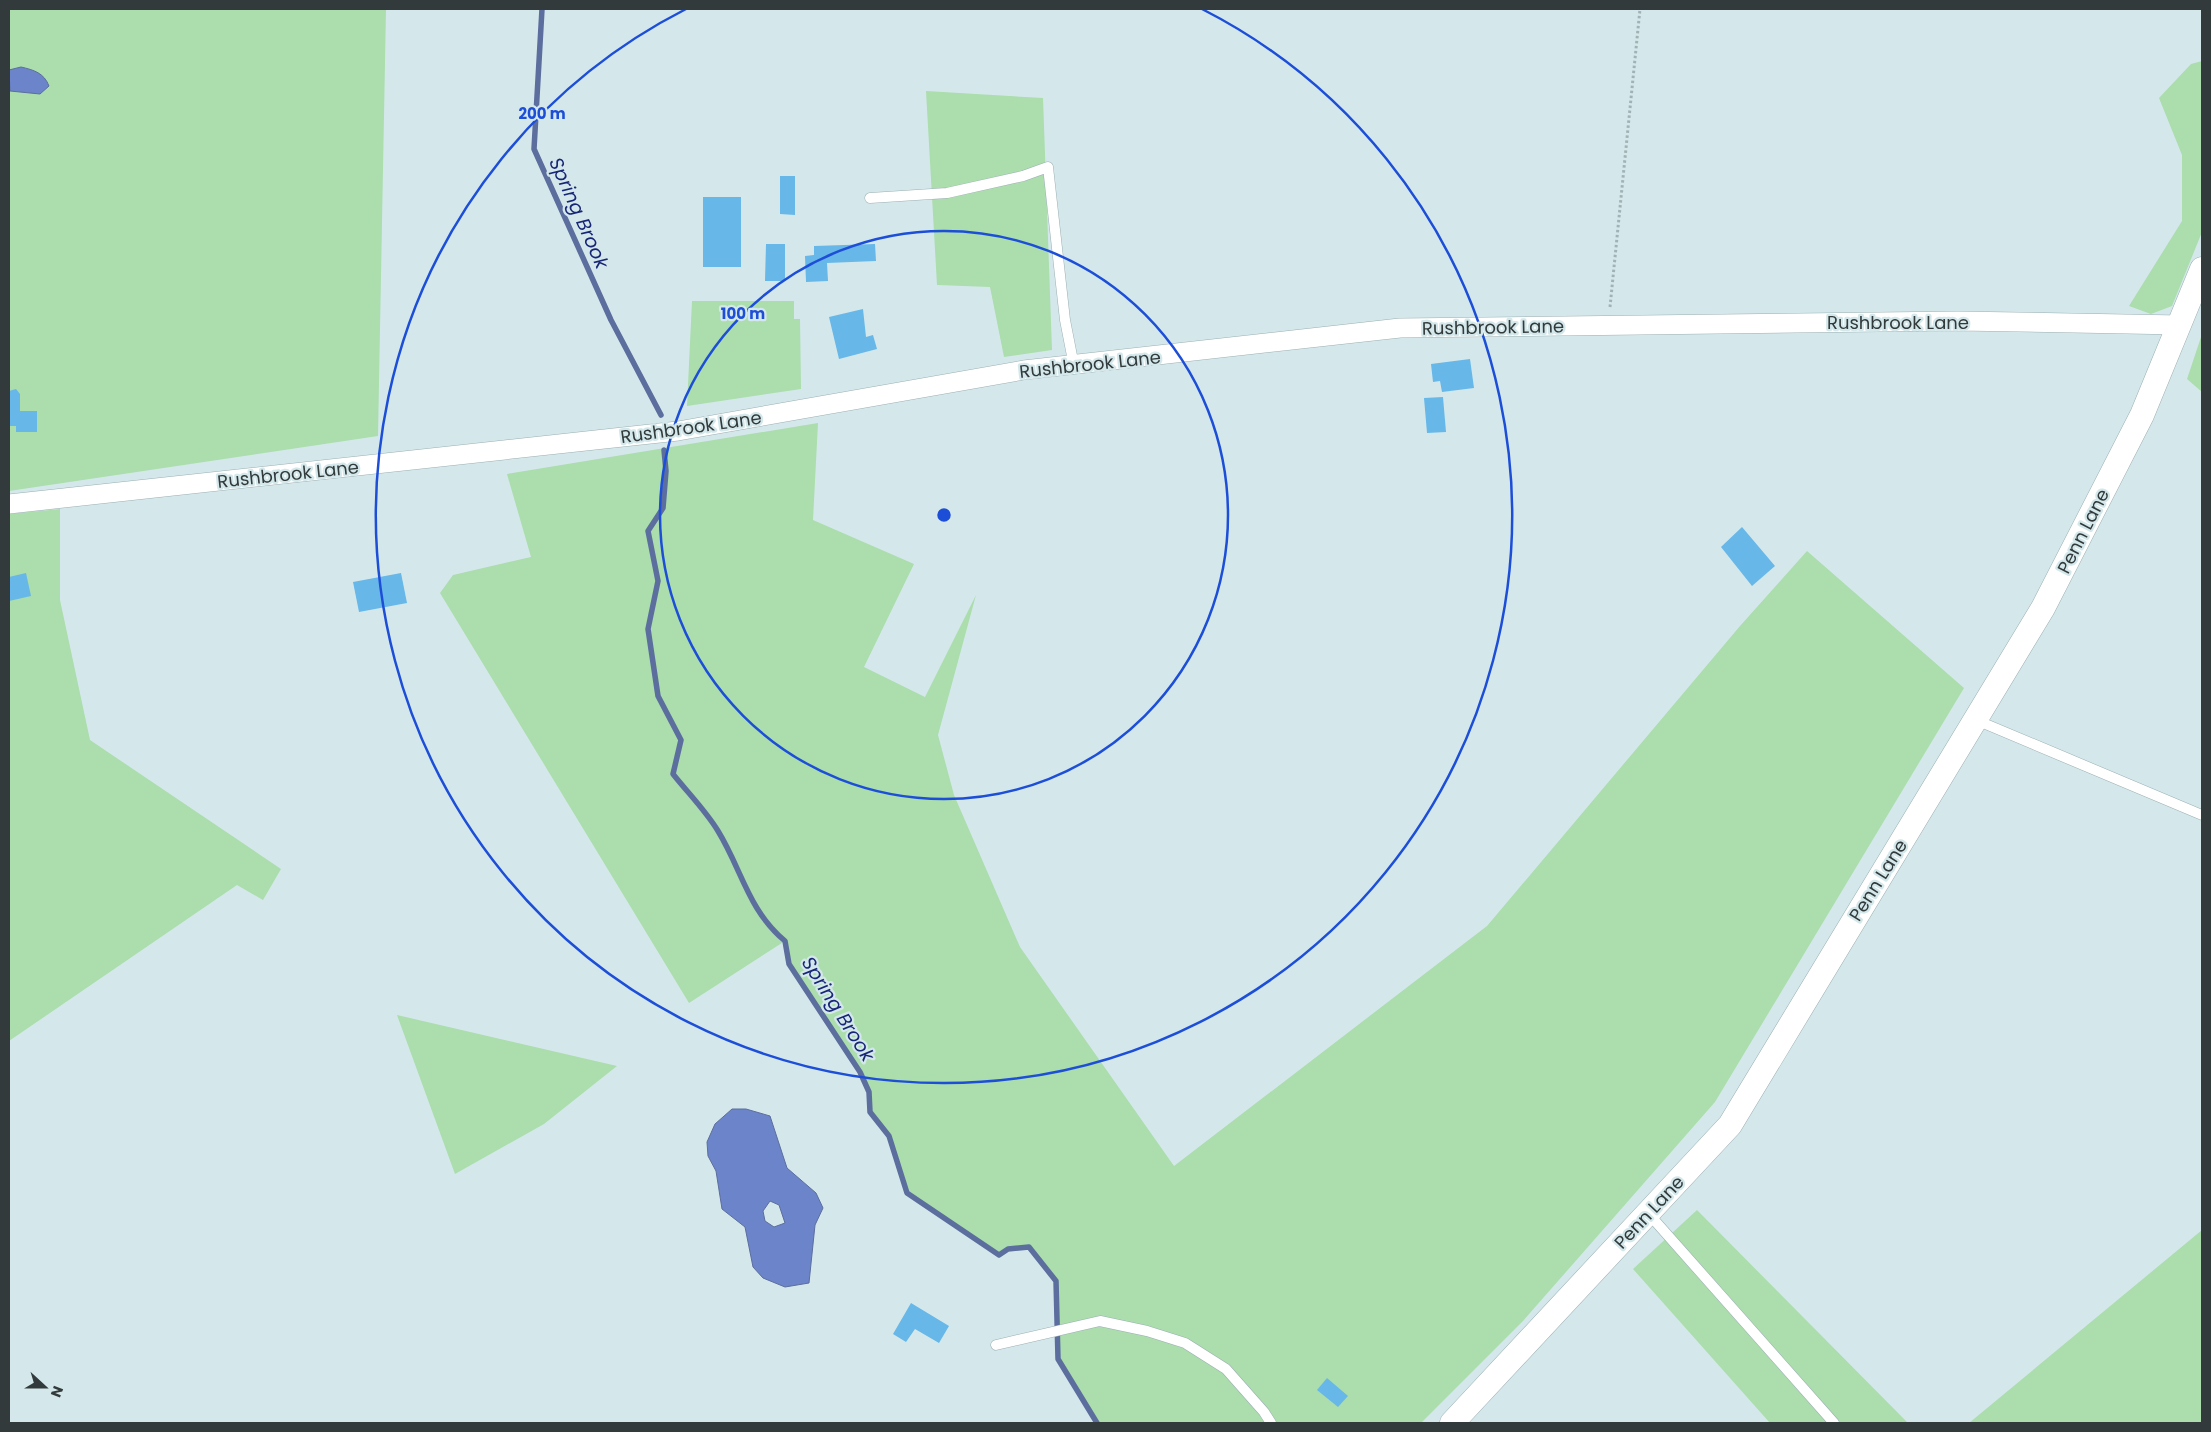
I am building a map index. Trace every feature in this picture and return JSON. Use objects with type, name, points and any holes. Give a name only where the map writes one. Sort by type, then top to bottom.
[{"type":"street","name":"Penn Lane","points":[[1452,1423],[1730,1125],[2047,600],[2142,415],[2202,269]]},
{"type":"street","name":"Rushbrook Lane","points":[[9,504],[678,431],[1024,370],[1074,366],[1400,328],[1958,321],[2180,325]]},
{"type":"lane","points":[[870,198],[947,194],[1023,176],[1048,167],[1061,293],[1074,366]]},
{"type":"lane","points":[[1976,720],[2202,815]]},
{"type":"lane","points":[[1648,1213],[1834,1423]]},
{"type":"lane","points":[[996,1345],[1100,1321],[1147,1331],[1185,1343],[1226,1369],[1264,1412],[1271,1423]]},
{"type":"path","points":[[1610,325],[1640,9]]},
{"type":"green space","points":[[9,9],[386,9],[378,436],[9,491]]},
{"type":"green space","points":[[2202,61],[2202,232],[2172,306],[2151,314],[2129,306],[2182,221],[2182,155],[2159,98],[2191,64]]},
{"type":"green space","points":[[926,91],[1043,98],[1052,350],[1004,357],[990,287],[937,285]]},
{"type":"green space","points":[[692,301],[794,301],[794,319],[800,319],[801,389],[687,406]]},
{"type":"green space","points":[[2202,334],[2202,392],[2187,379]]},
{"type":"green space","points":[[818,423],[813,520],[914,564],[864,667],[925,697],[976,595],[938,735],[954,795],[1020,947],[1174,1166],[1487,926],[1740,626],[1807,551],[1964,688],[1715,1102],[1523,1321],[1421,1423],[1097,1423],[1058,1359],[1056,1281],[1029,1247],[1008,1249],[999,1255],[907,1193],[889,1136],[870,1112],[869,1092],[860,1073],[789,964],[785,941],[689,1003],[440,593],[453,575],[531,557],[507,474]]},
{"type":"green space","points":[[60,509],[60,600],[90,740],[281,869],[263,900],[237,885],[9,1041],[9,514]]},
{"type":"green space","points":[[397,1015],[617,1066],[544,1124],[455,1174]]},
{"type":"green space","points":[[1697,1210],[1908,1423],[1770,1423],[1633,1269]]},
{"type":"green space","points":[[2202,1230],[2202,1423],[1969,1423]]},
{"type":"water","points":[[21,67],[38,73],[49,86],[40,94],[10,91],[9,70]]},
{"type":"water","points":[[732,1109],[746,1109],[770,1116],[787,1168],[816,1193],[823,1208],[815,1225],[809,1283],[785,1287],[763,1278],[753,1267],[745,1227],[722,1209],[716,1171],[708,1156],[707,1142],[715,1124]],"holes":[[[770,1201],[779,1205],[785,1223],[774,1227],[765,1221],[763,1211]]]},
{"type":"building","points":[[780,176],[795,176],[795,215],[780,214]]},
{"type":"building","points":[[703,197],[741,197],[741,267],[703,267]]},
{"type":"building","points":[[766,244],[785,244],[785,281],[765,281]]},
{"type":"building","points":[[875,244],[876,261],[827,263],[828,281],[806,282],[805,256],[814,255],[814,246]]},
{"type":"building","points":[[863,309],[866,337],[873,335],[877,349],[839,359],[829,317]]},
{"type":"building","points":[[1470,359],[1474,388],[1442,392],[1440,381],[1433,382],[1431,364]]},
{"type":"building","points":[[16,389],[20,394],[20,411],[37,411],[37,432],[16,432],[16,426],[9,426],[9,391]]},
{"type":"building","points":[[1443,397],[1446,432],[1427,433],[1424,398]]},
{"type":"building","points":[[1742,527],[1775,566],[1752,586],[1721,547]]},
{"type":"building","points":[[26,573],[31,596],[9,601],[9,577]]},
{"type":"building","points":[[401,573],[407,603],[359,612],[353,582]]},
{"type":"building","points":[[911,1303],[949,1326],[939,1343],[915,1329],[906,1342],[893,1334]]},
{"type":"building","points":[[1327,1378],[1348,1396],[1338,1407],[1317,1390]]},
{"type":"waterway","name":"Spring Brook","points":[[542,9],[534,149],[611,320],[661,415]]},
{"type":"waterway","name":"Spring Brook","points":[[664,450],[666,471],[663,508],[648,531],[658,581],[648,629],[658,696],[681,740],[673,774],[718,831],[754,903],[772,929],[785,941],[789,964],[860,1072],[869,1092],[870,1112],[889,1136],[907,1193],[999,1255],[1008,1249],[1029,1247],[1056,1281],[1058,1359],[1097,1423]]}]
